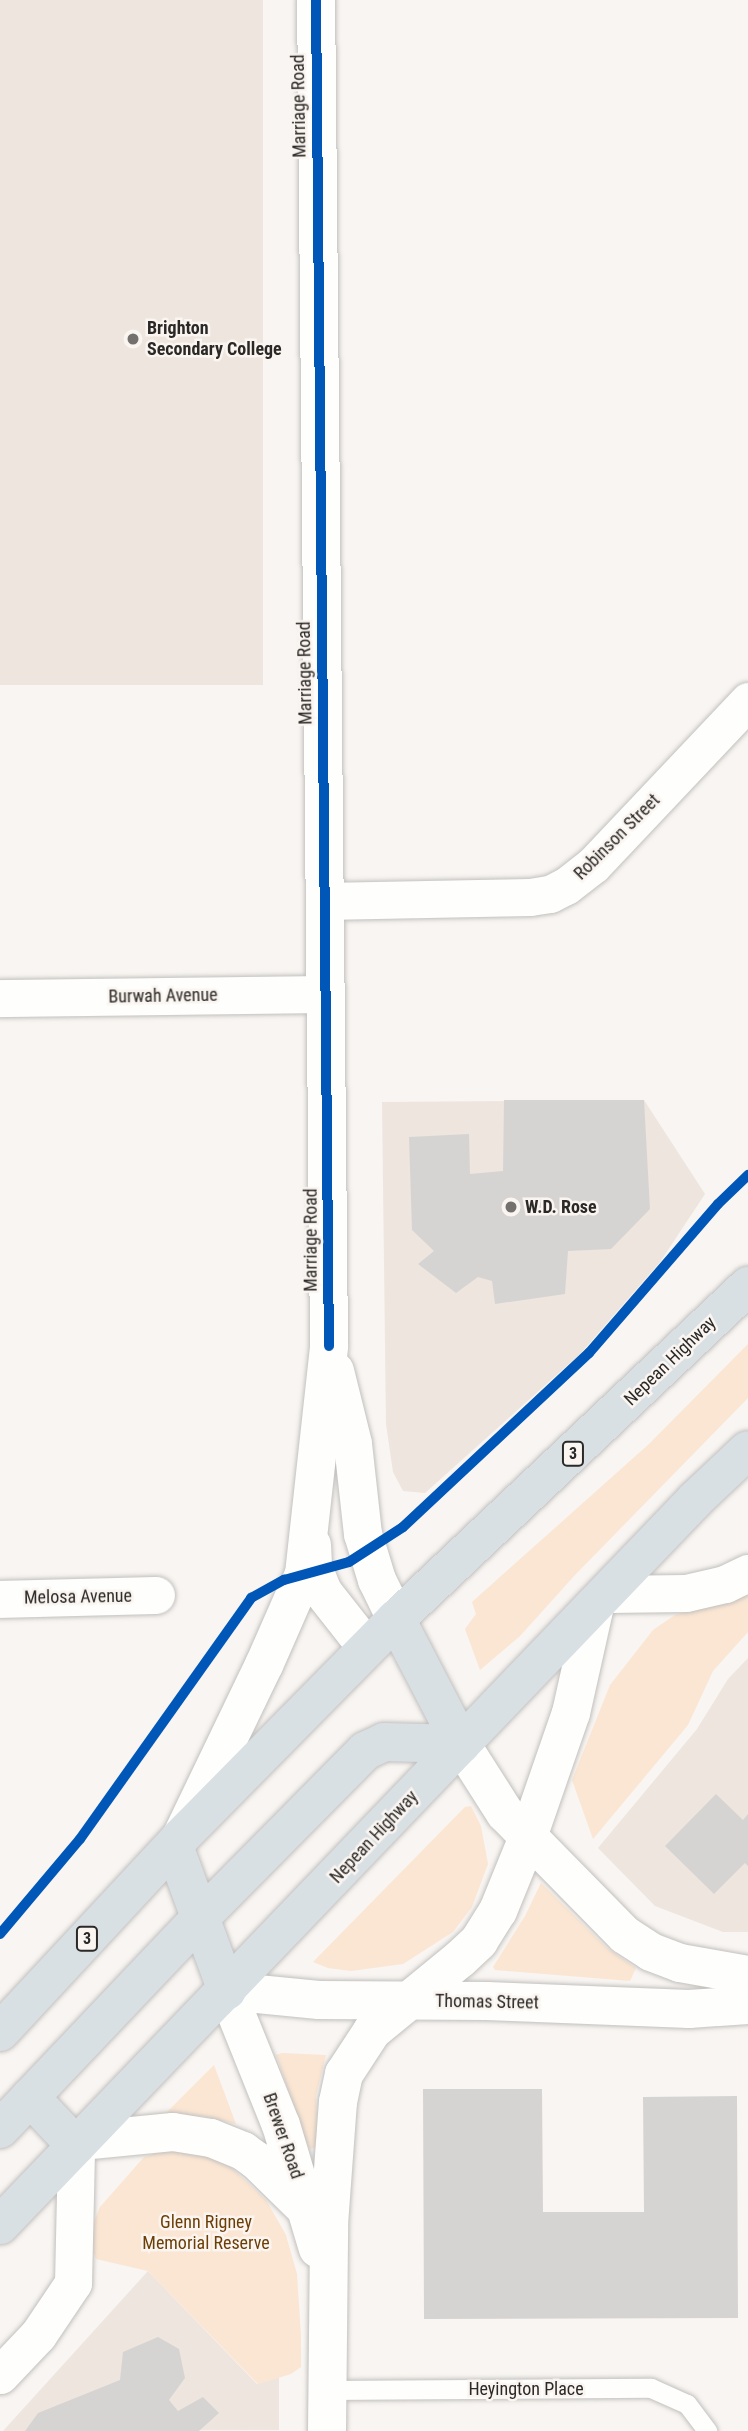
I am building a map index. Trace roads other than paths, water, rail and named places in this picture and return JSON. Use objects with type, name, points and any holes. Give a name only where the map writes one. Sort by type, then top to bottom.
[{"type":"highway","name":"Nepean Highway","points":[[0,2032],[177,1842],[396,1619],[748,1286]]},
{"type":"highway","name":"Nepean Highway","points":[[0,2225],[696,1499],[748,1450]]},
{"type":"highway","points":[[0,2129],[200,1917],[369,1748],[389,1742],[461,1744],[396,1619]]},
{"type":"highway","points":[[177,1842],[227,1991]]},
{"type":"highway","points":[[30,2097],[78,2143]]},
{"type":"street","name":"Marriage Road","points":[[177,1842],[299,1589],[308,1556],[329,1346],[316,0]]},
{"type":"street","name":"Robinson Street","points":[[324,901],[550,894],[566,886],[593,865],[748,701]]},
{"type":"street","name":"Burwah Avenue","points":[[0,998],[326,994]]},
{"type":"street","name":"Marriage Road","points":[[329,1346],[353,1444],[363,1534],[377,1580],[396,1619]]},
{"type":"street","points":[[312,1517],[312,1556],[317,1580],[328,1602],[367,1648]]},
{"type":"street","points":[[601,1600],[686,1593],[725,1584],[748,1573]]},
{"type":"street","name":"Melosa Avenue","points":[[0,1599],[156,1595]]},
{"type":"street","name":"Brewer Road","points":[[327,2431],[328,2285],[341,2083],[348,2064],[366,2038],[405,2001],[460,1959],[486,1931],[498,1912],[528,1837],[579,1687],[601,1600]]},
{"type":"street","points":[[461,1744],[495,1800],[599,1911],[636,1943],[680,1964],[748,1975]]},
{"type":"street","name":"Brewer Road","points":[[227,1991],[281,2125],[328,2285]]},
{"type":"street","name":"Thomas Street","points":[[227,1991],[305,2000],[689,2009],[748,2005]]},
{"type":"street","points":[[0,2375],[38,2335],[73,2283],[78,2143],[173,2132],[211,2138],[243,2151],[257,2161],[308,2211]]},
{"type":"lane","name":"Heyington Place","points":[[327,2390],[651,2388],[687,2404],[706,2431]]},
{"type":"place","name":"Brighton Secondary College","points":[[133,339]]},
{"type":"place","name":"W.D. Rose","points":[[511,1207]]},
{"type":"park label","name":"Glenn Rigney Memorial Reserve","points":[[206,2233]]}]
